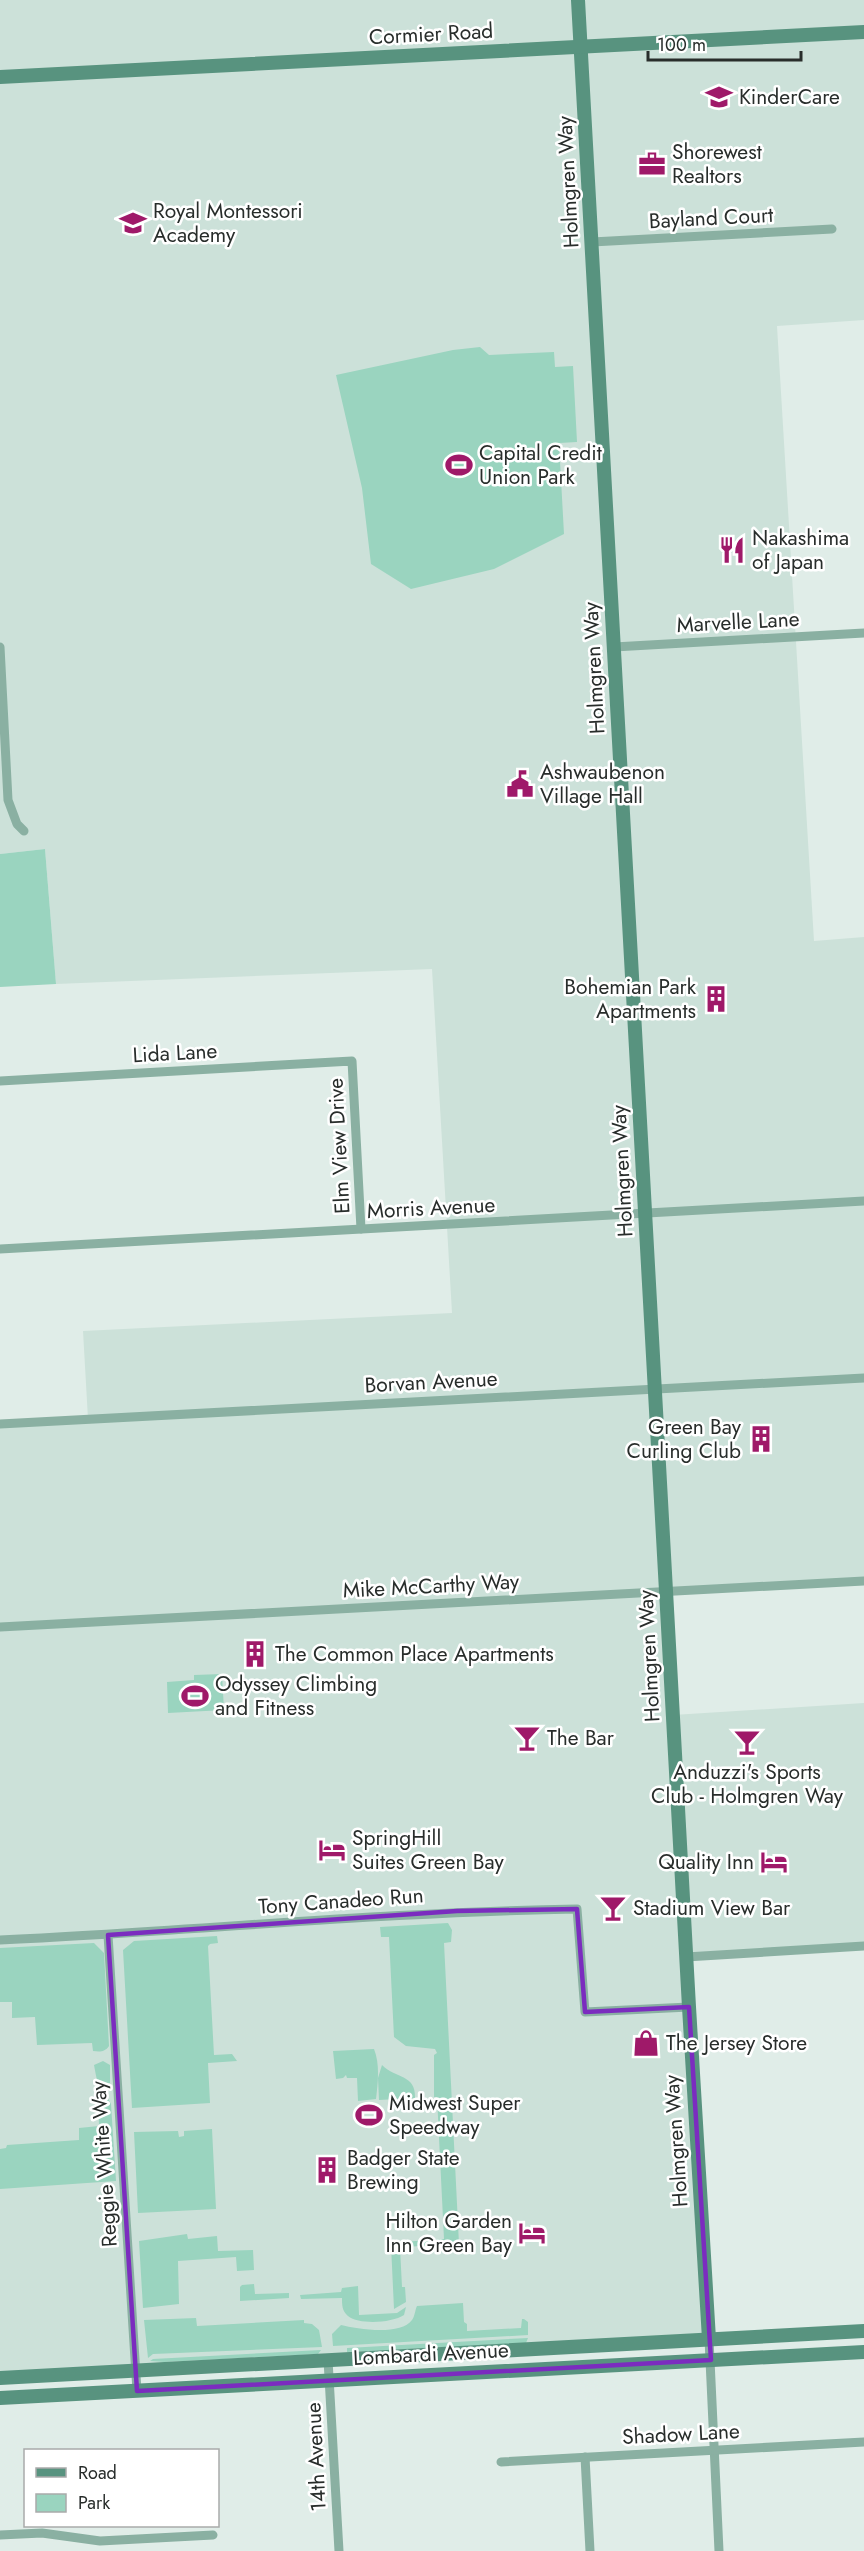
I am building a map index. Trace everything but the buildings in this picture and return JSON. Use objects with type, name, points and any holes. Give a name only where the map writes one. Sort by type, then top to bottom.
[{"type":"street","name":"Holmgren Way","points":[[578,0],[709,2339]]},
{"type":"street","name":"Cormier Road","points":[[0,77],[864,32]]},
{"type":"street","name":"Bayland Court","points":[[592,242],[832,229]]},
{"type":"street","name":"Marvelle Lane","points":[[614,647],[864,633]]},
{"type":"street","points":[[0,647],[8,800],[17,824],[24,831]]},
{"type":"street","name":"Lida Lane","points":[[0,1081],[352,1061]]},
{"type":"street","name":"Elm View Drive","points":[[352,1061],[361,1229]]},
{"type":"street","name":"Morris Avenue","points":[[0,1249],[864,1202]]},
{"type":"street","name":"Borvan Avenue","points":[[0,1424],[864,1378]]},
{"type":"street","name":"Mike McCarthy Way","points":[[0,1627],[864,1581]]},
{"type":"street","name":"Tony Canadeo Run","points":[[0,1940],[108,1935],[457,1911],[577,1909],[585,2012],[689,2007]]},
{"type":"street","name":"Reggie White Way","points":[[108,1935],[137,2391]]},
{"type":"street","points":[[686,1957],[864,1946]]},
{"type":"street","name":"Lombardi Avenue","points":[[0,2378],[864,2331]]},
{"type":"street","points":[[709,2339],[719,2551]]},
{"type":"street","name":"Lombardi Avenue","points":[[0,2398],[864,2352]]},
{"type":"street","name":"14th Avenue","points":[[328,2360],[339,2551]]},
{"type":"street","name":"Shadow Lane","points":[[501,2462],[864,2442]]},
{"type":"street","points":[[585,2457],[590,2551]]},
{"type":"street","points":[[0,2535],[42,2533],[100,2541],[213,2535]]},
{"type":"highlighted area","points":[[577,1909],[585,2012],[689,2007],[711,2360],[137,2391],[108,1935],[457,1911]]},
{"type":"shaded area","points":[[0,0],[864,0],[864,320],[777,326],[814,941],[864,937],[864,1581],[666,1592],[673,1715],[864,1703],[864,1946],[686,1958],[709,2339],[0,2378],[0,1424],[88,1419],[83,1331],[452,1313],[432,969],[56,984],[45,849],[0,854]]},
{"type":"green space","name":"Capital Credit Union Park","points":[[480,347],[489,355],[554,352],[555,367],[573,366],[577,442],[559,443],[564,534],[494,569],[411,589],[371,564],[362,488],[336,375],[453,350]]},
{"type":"green space","points":[[45,849],[56,984],[0,987],[0,854]]},
{"type":"green space","name":"Odyssey Climbing and Fitness","points":[[222,1674],[224,1710],[168,1713],[167,1682],[194,1680],[194,1675]]},
{"type":"green space","points":[[448,1923],[452,1930],[451,1942],[444,1943],[459,2244],[403,2247],[402,2242],[444,2239],[437,2097],[434,2097],[434,2055],[437,2053],[435,2049],[406,2046],[394,2037],[389,1937],[381,1937],[380,1927]]},
{"type":"green space","points":[[217,1936],[218,1943],[208,1946],[214,2055],[232,2054],[237,2061],[208,2063],[210,2103],[132,2108],[123,1950],[134,1941]]},
{"type":"green space","points":[[94,1943],[104,1953],[109,2046],[104,2050],[93,2051],[92,2043],[37,2045],[35,2017],[12,2018],[12,2002],[0,2002],[0,1948]]},
{"type":"green space","points":[[374,2049],[378,2067],[376,2099],[358,2101],[357,2078],[347,2078],[346,2075],[336,2079],[333,2051]]},
{"type":"green space","points":[[103,2061],[110,2065],[110,2083],[98,2086],[94,2065]]},
{"type":"green space","points":[[382,2065],[409,2081],[415,2098],[379,2100],[378,2078]]},
{"type":"green space","points":[[98,2095],[106,2095],[111,2104],[116,2181],[0,2189],[0,2149],[6,2148],[7,2145],[79,2140],[79,2128],[99,2126]]},
{"type":"green space","points":[[212,2129],[216,2209],[138,2213],[134,2132],[178,2131],[179,2137],[184,2136],[184,2131]]},
{"type":"green space","points":[[187,2234],[188,2239],[217,2236],[218,2251],[253,2250],[254,2270],[237,2271],[236,2257],[178,2261],[179,2304],[143,2308],[139,2241]]},
{"type":"green space","points":[[391,2245],[399,2245],[400,2248],[402,2287],[405,2287],[406,2302],[394,2309]]},
{"type":"green space","points":[[254,2284],[255,2294],[289,2293],[289,2298],[240,2301],[240,2287]]},
{"type":"green space","points":[[358,2286],[359,2315],[397,2313],[406,2307],[404,2315],[384,2321],[360,2321],[346,2314],[342,2298],[301,2299],[300,2295],[341,2292],[342,2288]]},
{"type":"green space","points":[[463,2303],[467,2331],[521,2328],[522,2319],[524,2319],[528,2322],[528,2335],[333,2346],[332,2334],[341,2325],[389,2330],[406,2325],[412,2320],[417,2306]]},
{"type":"green space","points":[[196,2318],[197,2326],[304,2320],[304,2323],[312,2324],[319,2330],[322,2347],[153,2354],[148,2358],[144,2320]]},
{"type":"green space","points":[[528,2338],[526,2343],[347,2352],[347,2348]]},
{"type":"green space","points":[[321,2350],[318,2354],[150,2361],[153,2359]]},
{"type":"place","name":"KinderCare","points":[[719,97]]},
{"type":"place","name":"Shorewest Realtors","points":[[652,164]]},
{"type":"place","name":"Royal Montessori Academy","points":[[133,223]]},
{"type":"place","name":"Capital Credit Union Park","points":[[459,465]]},
{"type":"place","name":"Nakashima of Japan","points":[[732,550]]},
{"type":"place","name":"Ashwaubenon Village Hall","points":[[520,784]]},
{"type":"place","name":"Bohemian Park Apartments","points":[[716,999]]},
{"type":"place","name":"Green Bay Curling Club","points":[[761,1439]]},
{"type":"place","name":"The Common Place Apartments","points":[[255,1654]]},
{"type":"place","name":"Odyssey Climbing and Fitness","points":[[195,1696]]},
{"type":"place","name":"The Bar","points":[[527,1738]]},
{"type":"place","name":"Anduzzi's Sports Club - Holmgren Way","points":[[747,1742]]},
{"type":"place","name":"SpringHill Suites Green Bay","points":[[332,1850]]},
{"type":"place","name":"Quality Inn","points":[[774,1862]]},
{"type":"place","name":"Stadium View Bar","points":[[613,1908]]},
{"type":"place","name":"The Jersey Store","points":[[646,2043]]},
{"type":"place","name":"Midwest Super Speedway","points":[[369,2115]]},
{"type":"place","name":"Badger State Brewing","points":[[327,2170]]},
{"type":"place","name":"Hilton Garden Inn Green Bay","points":[[532,2233]]}]
